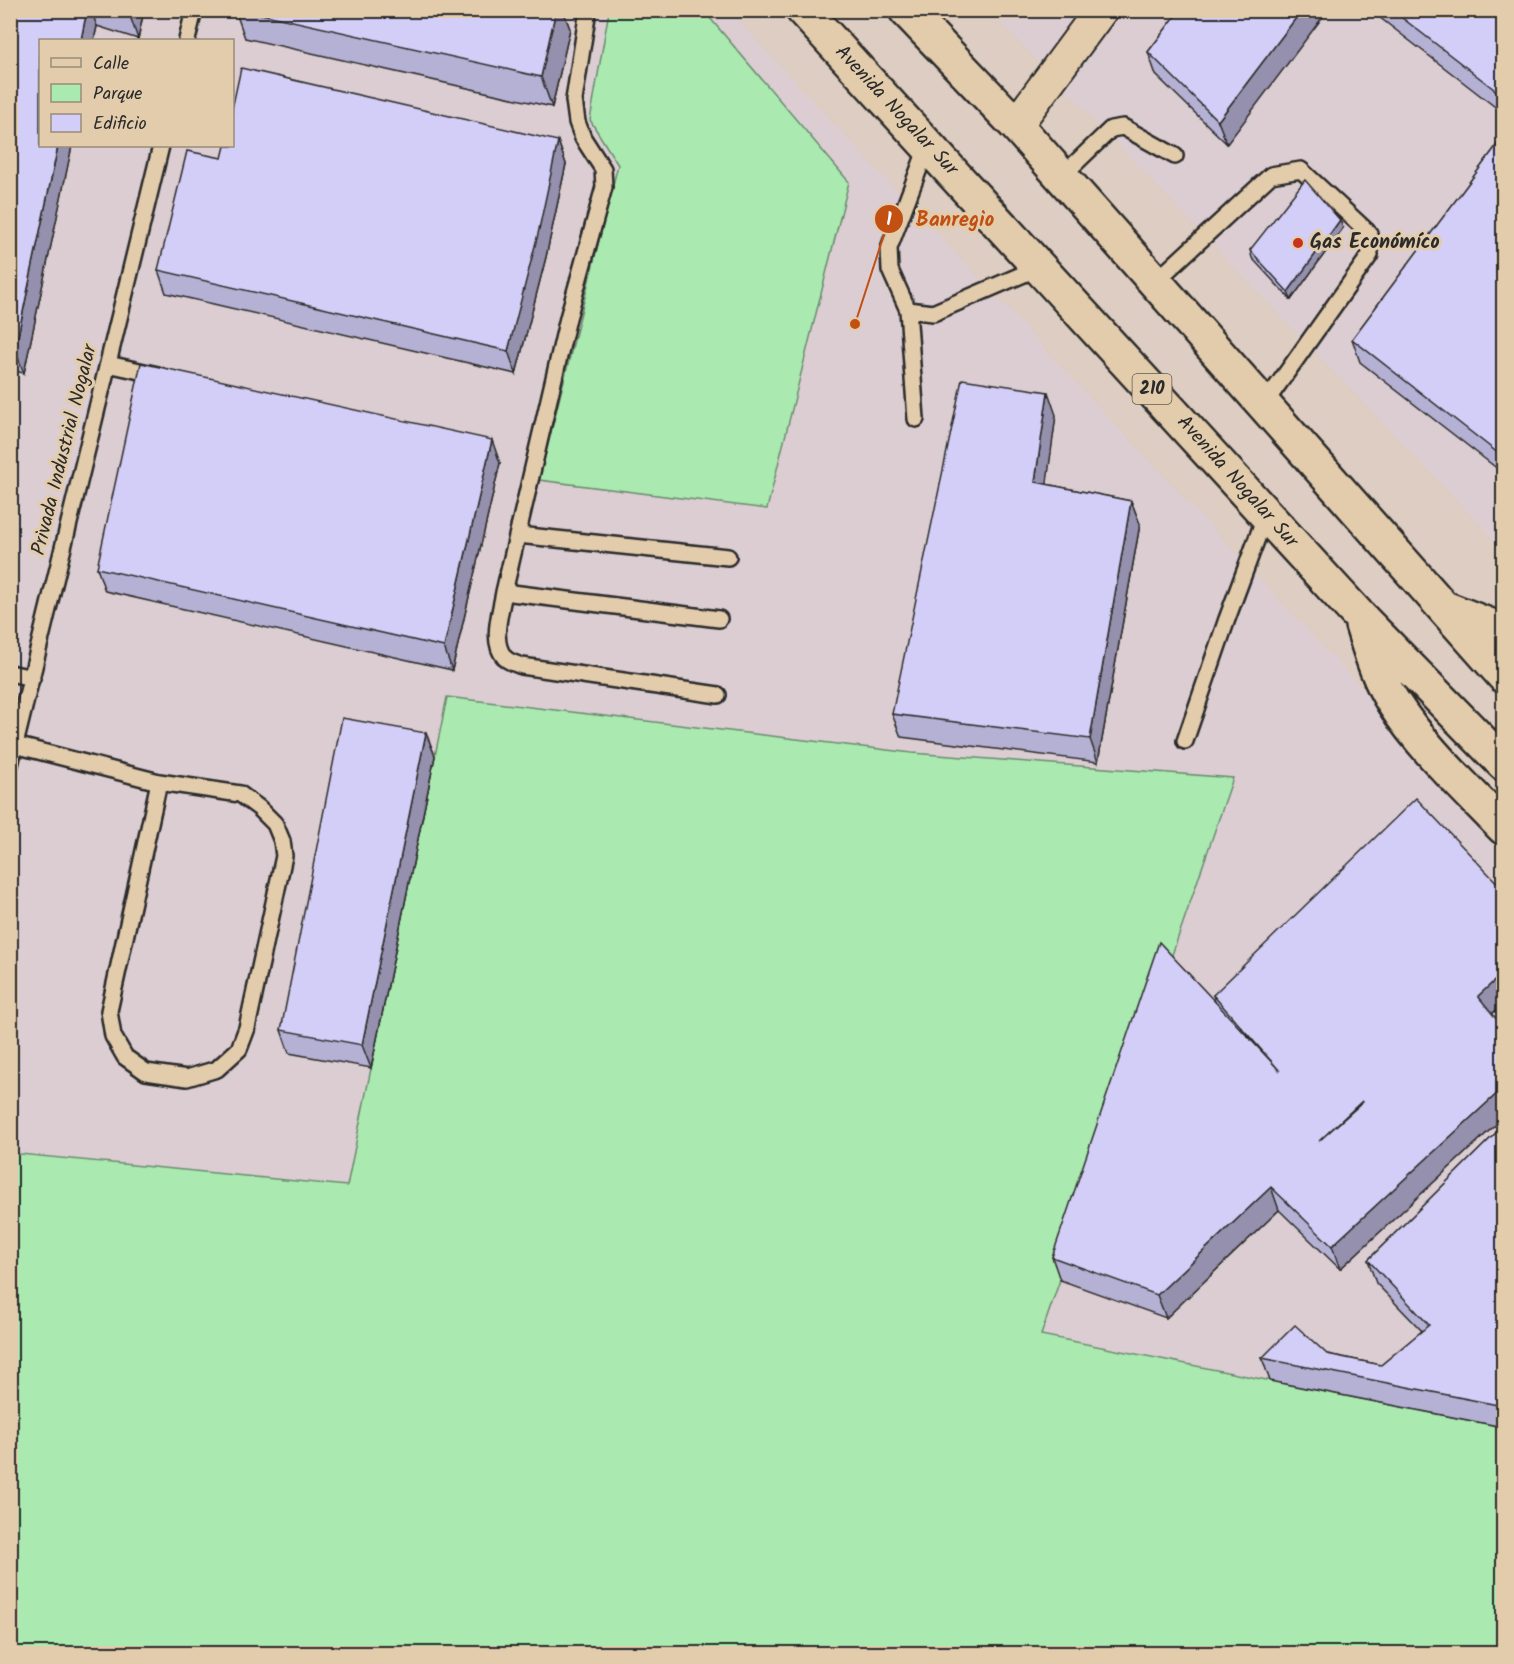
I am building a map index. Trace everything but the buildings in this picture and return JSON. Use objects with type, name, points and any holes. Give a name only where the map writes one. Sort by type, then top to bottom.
[{"type":"highway","name":"Avenida Nogalar Sur","points":[[803,10],[1360,617],[1503,764]]},
{"type":"highway","points":[[906,10],[1016,125],[1503,676]]},
{"type":"highway","points":[[1440,606],[1496,628],[1503,633]]},
{"type":"highway","points":[[1360,617],[1373,659],[1392,701],[1423,742],[1503,828]]},
{"type":"street","points":[[1016,125],[1101,10]]},
{"type":"lane","points":[[187,39],[194,10]]},
{"type":"lane","points":[[588,10],[574,100],[577,122],[583,138],[603,169],[604,187],[568,318],[504,592],[498,648],[506,660],[522,666],[718,695]]},
{"type":"lane","points":[[1061,177],[1111,129],[1123,127],[1175,156]]},
{"type":"lane","points":[[916,419],[908,310],[890,270],[889,248],[928,145]]},
{"type":"lane","name":"Privada Industrial Nogalar","points":[[10,765],[15,745],[16,716],[32,678],[161,147]]},
{"type":"lane","points":[[1154,282],[1270,175],[1302,170],[1369,233],[1370,255],[1263,406]]},
{"type":"lane","points":[[908,310],[933,313],[1040,267]]},
{"type":"lane","points":[[108,364],[177,380]]},
{"type":"lane","points":[[1185,741],[1266,514]]},
{"type":"lane","points":[[518,535],[728,557]]},
{"type":"lane","points":[[504,592],[719,619]]},
{"type":"lane","points":[[10,673],[32,678]]},
{"type":"lane","points":[[15,745],[159,782],[240,794],[275,824],[282,841],[284,856],[247,1028],[239,1049],[217,1069],[187,1078],[146,1071],[125,1057],[113,1036],[109,1011],[159,782]]},
{"type":"shaded area","points":[[11,11],[729,11],[1503,839],[1503,1653],[11,1654]]},
{"type":"shaded area","points":[[990,11],[1503,11],[1503,549]]},
{"type":"green space","points":[[609,11],[704,11],[849,182],[767,509],[539,480],[618,165],[590,120]]},
{"type":"green space","points":[[447,697],[912,753],[1233,778],[1041,1335],[1503,1427],[1503,1653],[11,1653],[10,1153],[347,1186]]},
{"type":"place","name":"Gas Económíco","points":[[1298,243]]},
{"type":"place","name":"Banregio","points":[[855,324]]}]
